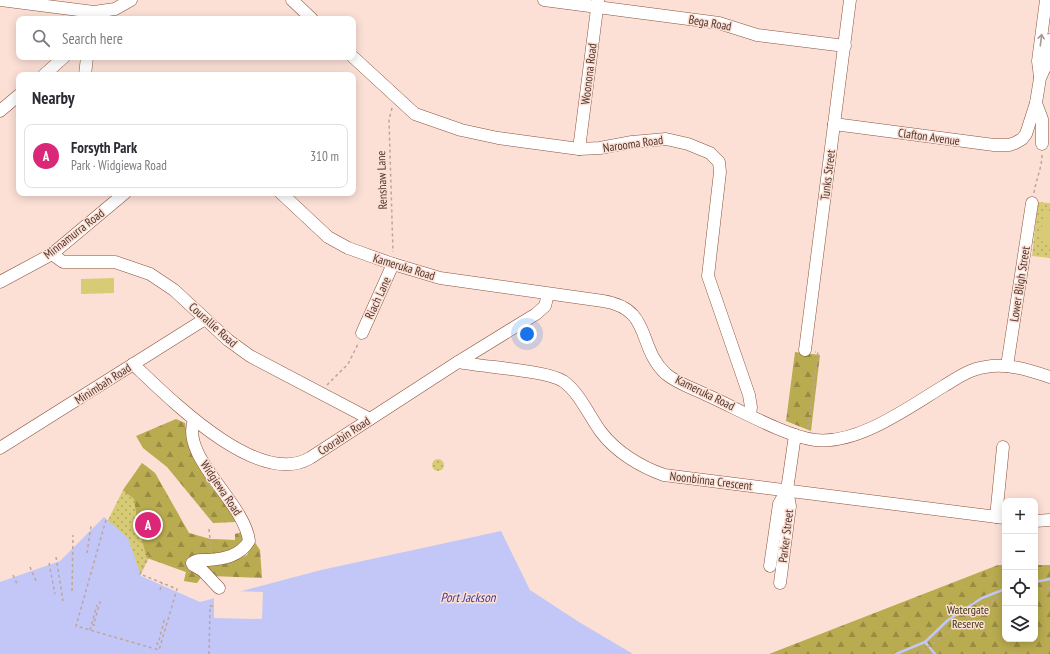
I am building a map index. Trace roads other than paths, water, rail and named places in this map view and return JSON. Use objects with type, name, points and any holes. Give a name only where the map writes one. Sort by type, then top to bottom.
[{"type":"street","points":[[0,0],[94,15],[120,8],[131,0]]},
{"type":"street","points":[[292,0],[309,16]]},
{"type":"street","name":"Bega Road","points":[[544,0],[598,4],[719,23],[757,35],[844,46]]},
{"type":"street","name":"Tunks Street","points":[[805,350],[850,0]]},
{"type":"street","points":[[1042,144],[1042,119],[1036,103],[1040,78],[1038,61],[1046,0]]},
{"type":"street","name":"Woonona Road","points":[[579,149],[598,4]]},
{"type":"street","points":[[1040,78],[1047,63],[1050,40]]},
{"type":"street","points":[[47,72],[61,60]]},
{"type":"street","points":[[86,72],[87,60]]},
{"type":"street","name":"Narooma Road","points":[[356,60],[415,114],[461,130],[498,138],[579,149],[600,148],[632,142],[666,139],[700,148],[710,153],[717,159],[720,165],[720,172],[708,276],[749,395],[751,407],[750,415]]},
{"type":"street","points":[[0,111],[16,98]]},
{"type":"street","name":"Clafton Avenue","points":[[834,124],[1002,146],[1015,143],[1022,139],[1029,126],[1036,103]]},
{"type":"street","name":"Minnamurra Road","points":[[0,282],[52,254],[121,196]]},
{"type":"street","name":"Kameruka Road","points":[[284,196],[307,220],[328,237],[348,248],[393,264],[440,278],[603,301],[623,306],[635,317],[651,354],[668,375],[750,415],[795,435],[811,439],[826,441],[849,437],[871,428],[966,373],[985,367],[1007,366],[1028,370],[1050,377]]},
{"type":"street","name":"Lower Bligh Street","points":[[1007,366],[1032,203]]},
{"type":"street","name":"Courallie Road","points":[[52,254],[63,262],[115,262],[150,274],[174,290],[228,340],[250,356],[370,419]]},
{"type":"street","name":"Riach Lane","points":[[362,332],[393,264]]},
{"type":"street","name":"Coorabin Road","points":[[132,364],[194,420],[217,436],[247,453],[271,463],[289,466],[305,461],[458,362],[540,312],[545,306],[548,294]]},
{"type":"street","name":"Minimbah Road","points":[[0,448],[205,319]]},
{"type":"street","name":"Noonbinna Crescent","points":[[458,362],[542,374],[562,381],[576,396],[602,433],[611,443],[643,466],[664,476],[1000,517]]},
{"type":"street","name":"Widgiewa Road","points":[[194,420],[190,429],[197,450],[209,473],[237,510],[250,541],[246,547],[226,558],[194,561],[192,563],[192,565],[202,570],[219,588]]},
{"type":"street","name":"Parker Street","points":[[770,566],[780,504],[787,490],[795,435]]},
{"type":"street","points":[[1000,517],[1003,447]]},
{"type":"street","name":"Parker Street","points":[[780,583],[790,506],[787,490]]},
{"type":"street","points":[[1038,521],[1050,520]]},
{"type":"water","name":"Port Jackson","points":[[104,517],[128,538],[141,576],[200,602],[321,570],[501,531],[530,590],[579,622],[633,654],[0,654],[0,582],[60,561]]},
{"type":"waterway","points":[[1038,581],[1050,579]]},
{"type":"waterway","points":[[896,654],[925,642],[948,620],[982,598],[1002,590]]},
{"type":"waterway","points":[[925,642],[935,654]]},
{"type":"place","name":"Forsyth Park","points":[[148,525]]},
{"type":"park label","name":"Watergate Reserve","points":[[968,617]]}]
